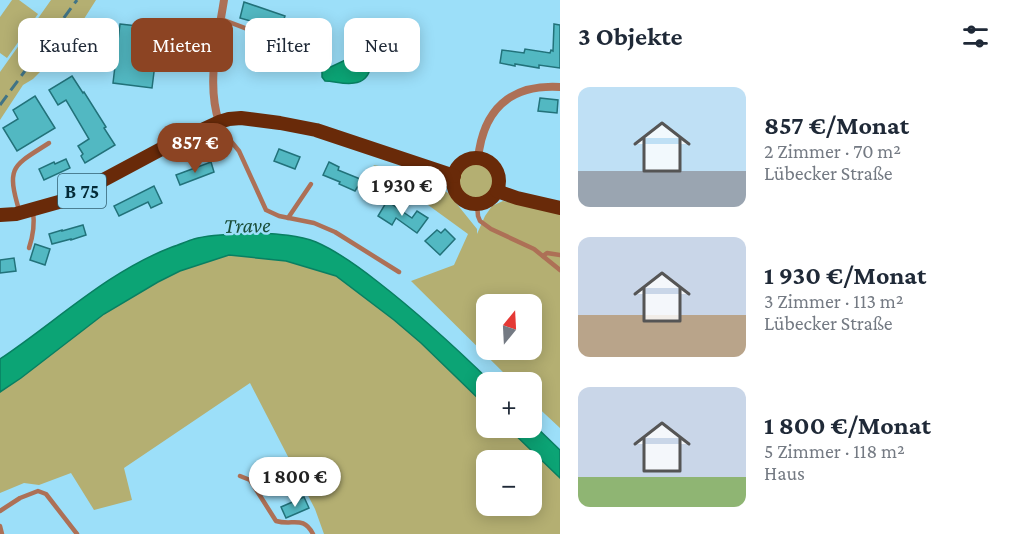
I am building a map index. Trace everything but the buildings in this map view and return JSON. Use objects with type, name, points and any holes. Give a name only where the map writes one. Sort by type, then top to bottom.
[{"type":"main road","name":"B 75","points":[[0,214],[26,211],[66,200],[165,147],[229,119],[241,118],[316,130],[454,176]]},
{"type":"main road","points":[[478,159],[488,162],[496,170],[499,178],[497,191],[488,201],[477,204],[465,201],[458,195],[454,185],[454,176],[462,163],[478,159]]},
{"type":"main road","points":[[497,191],[560,208]]},
{"type":"street","points":[[221,18],[224,0]]},
{"type":"street","points":[[214,72],[213,88],[219,122]]},
{"type":"street","points":[[478,159],[485,127],[493,113],[502,105],[518,93],[527,90],[560,87]]},
{"type":"lane","points":[[219,122],[225,134],[239,151],[266,210],[279,216],[314,223],[335,232],[399,272]]},
{"type":"lane","points":[[29,248],[34,223],[13,188],[12,175],[24,159],[50,143]]},
{"type":"lane","points":[[288,218],[311,184]]},
{"type":"lane","points":[[477,204],[480,221],[491,229],[534,249],[560,270]]},
{"type":"lane","points":[[543,256],[547,253],[560,255]]},
{"type":"lane","points":[[240,476],[250,480],[276,520],[284,523],[304,523],[313,534]]},
{"type":"lane","points":[[0,511],[20,498],[38,491],[46,494],[77,534]]},
{"type":"lane","points":[[0,526],[2,534]]},
{"type":"shaded area","points":[[12,0],[19,0],[38,14],[35,18],[18,18],[18,42],[7,58],[0,53],[0,17]]},
{"type":"shaded area","points":[[51,0],[96,0],[85,18],[38,18]]},
{"type":"shaded area","points":[[18,47],[18,72],[40,72],[23,85],[0,120],[0,72]]},
{"type":"shaded area","points":[[344,61],[344,72],[369,72],[365,78],[354,83],[325,81],[322,72],[332,72],[332,66]]},
{"type":"shaded area","points":[[477,164],[489,170],[495,182],[489,194],[477,200],[465,194],[459,182],[465,170]]},
{"type":"shaded area","points":[[373,165],[410,171],[448,193],[477,229],[477,234],[492,206],[503,201],[560,213],[560,428],[542,411],[542,372],[503,372],[491,360],[542,360],[542,294],[476,294],[476,345],[411,281],[454,265],[468,234]]},
{"type":"shaded area","points":[[258,233],[295,236],[316,242],[341,255],[422,318],[480,372],[476,372],[476,396],[421,343],[336,276],[286,261],[229,255],[180,271],[104,314],[0,392],[0,359],[83,298],[148,257],[194,239],[217,235]]},
{"type":"shaded area","points":[[229,255],[286,261],[336,276],[421,343],[476,396],[476,438],[518,438],[531,450],[476,450],[476,516],[542,516],[542,461],[560,478],[560,534],[324,534],[315,509],[250,383],[124,468],[132,500],[94,510],[71,473],[39,485],[24,483],[0,493],[0,392],[104,314],[180,271]]},
{"type":"shaded area","points":[[542,433],[560,450],[560,478],[542,461],[542,450],[531,450],[518,438],[542,438]]},
{"type":"railway","points":[[0,105],[77,0]]},
{"type":"water label","name":"Trave","points":[[247,225]]}]
